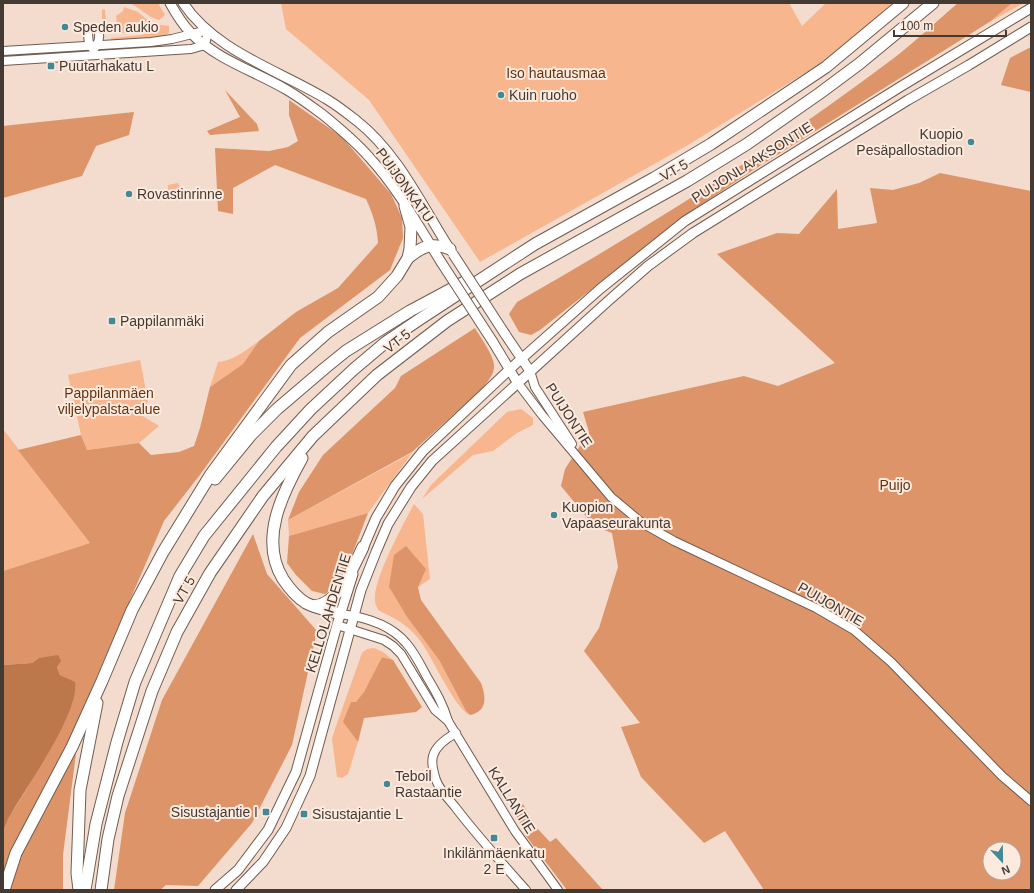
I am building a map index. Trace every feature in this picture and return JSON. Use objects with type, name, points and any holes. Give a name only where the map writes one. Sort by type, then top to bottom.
[{"type":"highway","name":"VT 5","points":[[85,890],[96,824],[117,742],[135,682],[180,576],[204,536],[281,442],[311,409],[386,342],[420,318],[535,244],[654,178],[711,144],[826,67],[903,3]]},
{"type":"highway","name":"VT 5","points":[[101,890],[108,839],[118,796],[152,691],[177,632],[210,573],[263,496],[314,436],[377,375],[447,321],[520,274],[661,195],[747,144],[859,64],[933,3]]},
{"type":"highway","points":[[405,206],[411,227],[408,258]]},
{"type":"highway","points":[[181,522],[251,435],[277,409],[346,351],[410,311],[535,244]]},
{"type":"highway","points":[[4,890],[16,853],[72,747],[132,610],[181,522],[211,474],[291,365],[328,332],[378,297],[397,276],[408,258],[419,250],[430,245],[439,245],[451,252]]},
{"type":"highway","points":[[314,436],[290,478],[280,502],[273,531],[272,547],[274,560],[290,590],[306,603],[341,614]]},
{"type":"highway","points":[[313,606],[324,604],[334,597],[363,547]]},
{"type":"highway","points":[[78,890],[77,873],[80,790],[102,681]]},
{"type":"main road","name":"PUIJONKATU","points":[[170,3],[180,20],[192,34],[205,45],[225,59],[287,90],[321,113],[370,158],[405,206],[493,342],[517,382]]},
{"type":"main road","name":"PUIJONKATU","points":[[183,3],[190,14],[208,31],[232,48],[328,100],[359,122],[382,146],[404,175],[451,252],[530,371]]},
{"type":"main road","name":"PUIJONLAAKSONTIE","points":[[510,369],[600,289],[685,221],[893,91],[1031,8]]},
{"type":"main road","name":"PUIJONLAAKSONTIE","points":[[517,382],[642,271],[693,233],[908,100],[1031,27]]},
{"type":"main road","points":[[3,51],[81,47],[92,43],[106,45],[167,40],[208,31],[205,45],[190,49],[5,61]]},
{"type":"main road","points":[[5,61],[14,59],[77,55],[91,52],[92,43],[99,35],[106,45]]},
{"type":"main road","points":[[92,43],[106,55]]},
{"type":"main road","name":"KELLOLAHDENTIE","points":[[215,890],[238,870],[268,830],[296,772],[337,625],[363,547],[376,518],[395,486],[423,451],[510,369]]},
{"type":"main road","name":"PUIJONTIE","points":[[530,371],[535,387],[590,472]]},
{"type":"main road","name":"PUIJONTIE","points":[[517,382],[542,415],[611,497],[642,523],[674,542],[816,608],[854,630],[891,662],[1002,776],[1031,801]]},
{"type":"main road","name":"KELLOLAHDENTIE","points":[[236,890],[263,862],[286,828],[310,776],[361,590],[388,524],[411,487],[432,461],[517,382]]},
{"type":"main road","name":"KALLANTIE","points":[[341,614],[354,615],[381,624],[396,633],[407,644],[444,705],[448,721]]},
{"type":"main road","name":"KALLANTIE","points":[[337,625],[384,640],[401,654],[435,710],[448,721],[456,733],[514,831],[558,890]]},
{"type":"main road","points":[[456,733],[440,744],[433,756],[433,768],[436,781],[466,821],[526,890]]},
{"type":"green space","points":[[129,3],[158,3],[165,15],[159,20],[155,19]]},
{"type":"green space","name":"Iso hautausmaa","points":[[281,3],[789,3],[802,26],[826,3],[892,3],[834,55],[688,145],[480,262],[369,100],[286,29]]},
{"type":"green space","points":[[958,3],[1012,3],[991,21],[758,167],[684,216],[540,330],[531,335],[519,332],[509,314],[517,302],[662,216],[803,124],[894,58]]},
{"type":"green space","points":[[1012,3],[1024,3],[991,21]]},
{"type":"green space","points":[[124,7],[138,12],[151,24],[140,31],[118,33],[116,16],[123,11]]},
{"type":"green space","points":[[104,9],[106,33],[104,33],[102,25],[102,10]]},
{"type":"green space","points":[[161,25],[169,26],[169,33],[160,38],[112,41],[111,38],[142,35]]},
{"type":"green space","points":[[1031,47],[1031,92],[1001,85],[1010,58]]},
{"type":"green space","points":[[225,90],[257,124],[259,131],[210,135],[207,131],[240,117]]},
{"type":"green space","points":[[289,100],[342,137],[391,194],[402,218],[403,238],[390,270],[300,338],[199,476],[164,521],[81,714],[63,855],[63,890],[3,890],[3,830],[7,820],[26,790],[65,721],[75,683],[60,675],[57,667],[39,658],[32,663],[3,665],[3,571],[90,543],[18,450],[81,435],[87,450],[139,443],[151,455],[179,452],[194,446],[210,387],[243,364],[259,341],[296,312],[338,288],[378,243],[377,231],[366,199],[275,165],[233,188],[233,214],[218,211],[215,148],[269,151],[288,147],[298,141],[289,115]]},
{"type":"green space","points":[[134,112],[129,135],[96,146],[82,176],[3,198],[3,126]]},
{"type":"green space","name":"Puijo","points":[[940,173],[1031,191],[1031,890],[764,890],[725,831],[704,843],[641,777],[621,727],[640,723],[584,651],[599,628],[618,567],[612,533],[594,526],[561,486],[565,469],[589,432],[583,412],[744,376],[778,386],[835,363],[717,254],[777,233],[799,234],[837,189],[838,229],[877,223],[870,188],[893,190],[919,183]]},
{"type":"green space","points":[[178,183],[181,192],[168,197],[168,185]]},
{"type":"green space","points":[[475,328],[490,353],[494,364],[490,379],[483,388],[412,452],[288,520],[299,492],[323,455],[395,388],[401,376]]},
{"type":"green space","points":[[259,341],[243,364],[210,387],[218,362],[235,357]]},
{"type":"green space","name":"Pappilanmäen viljelypalsta-alue","points":[[140,360],[148,401],[141,415],[159,426],[139,443],[87,450],[81,435],[68,375]]},
{"type":"green space","points":[[521,409],[533,418],[533,425],[517,433],[493,451],[473,455],[422,499],[431,485],[507,412]]},
{"type":"green space","points":[[3,429],[90,543],[3,571]]},
{"type":"green space","points":[[412,453],[368,513],[289,536],[288,520]]},
{"type":"green space","points":[[414,504],[423,514],[430,579],[418,587],[389,587],[407,617],[439,660],[466,711],[470,715],[457,703],[418,638],[400,622],[378,610],[375,603],[375,592],[383,567]]},
{"type":"green space","points":[[368,513],[346,570],[335,587],[325,594],[312,591],[296,575],[287,563],[289,536]]},
{"type":"green space","points":[[253,534],[267,574],[317,631],[292,745],[252,823],[198,886],[166,885],[160,890],[114,890],[125,813],[162,700]]},
{"type":"green space","points":[[406,546],[426,569],[418,587],[421,600],[481,683],[484,693],[484,703],[483,707],[476,713],[470,715],[466,711],[439,660],[407,617],[389,587],[394,555]]},
{"type":"green space","points":[[374,648],[383,652],[393,660],[382,657],[364,692],[343,722],[358,742],[348,774],[342,778],[337,777],[332,739],[362,653],[367,649]]},
{"type":"green space","points":[[382,657],[393,660],[422,707],[416,712],[364,718],[358,742],[343,722],[351,702],[356,702],[364,692]]},
{"type":"green space","points":[[523,804],[536,827],[550,842],[556,838],[603,890],[567,890],[526,836],[514,811]]},
{"type":"shaded area","points":[[58,655],[61,661],[57,667],[60,675],[75,682],[74,696],[69,712],[49,751],[8,819],[3,830],[3,665],[32,663],[39,658]]},
{"type":"place","name":"Speden aukio","points":[[65,27]]},
{"type":"place","name":"Puutarhakatu L","points":[[51,66]]},
{"type":"place","name":"Kuin ruoho","points":[[501,95]]},
{"type":"place","name":"Kuopio Pesäpallostadion","points":[[971,142]]},
{"type":"place","name":"Rovastinrinne","points":[[129,194]]},
{"type":"place","name":"Pappilanmäki","points":[[112,321]]},
{"type":"place","name":"Kuopion Vapaaseurakunta","points":[[554,515]]},
{"type":"place","name":"Teboil Rastaantie","points":[[387,784]]},
{"type":"place","name":"Sisustajantie I","points":[[266,812]]},
{"type":"place","name":"Sisustajantie L","points":[[304,814]]},
{"type":"place","name":"Inkilänmäenkatu 2 E","points":[[494,838]]}]
